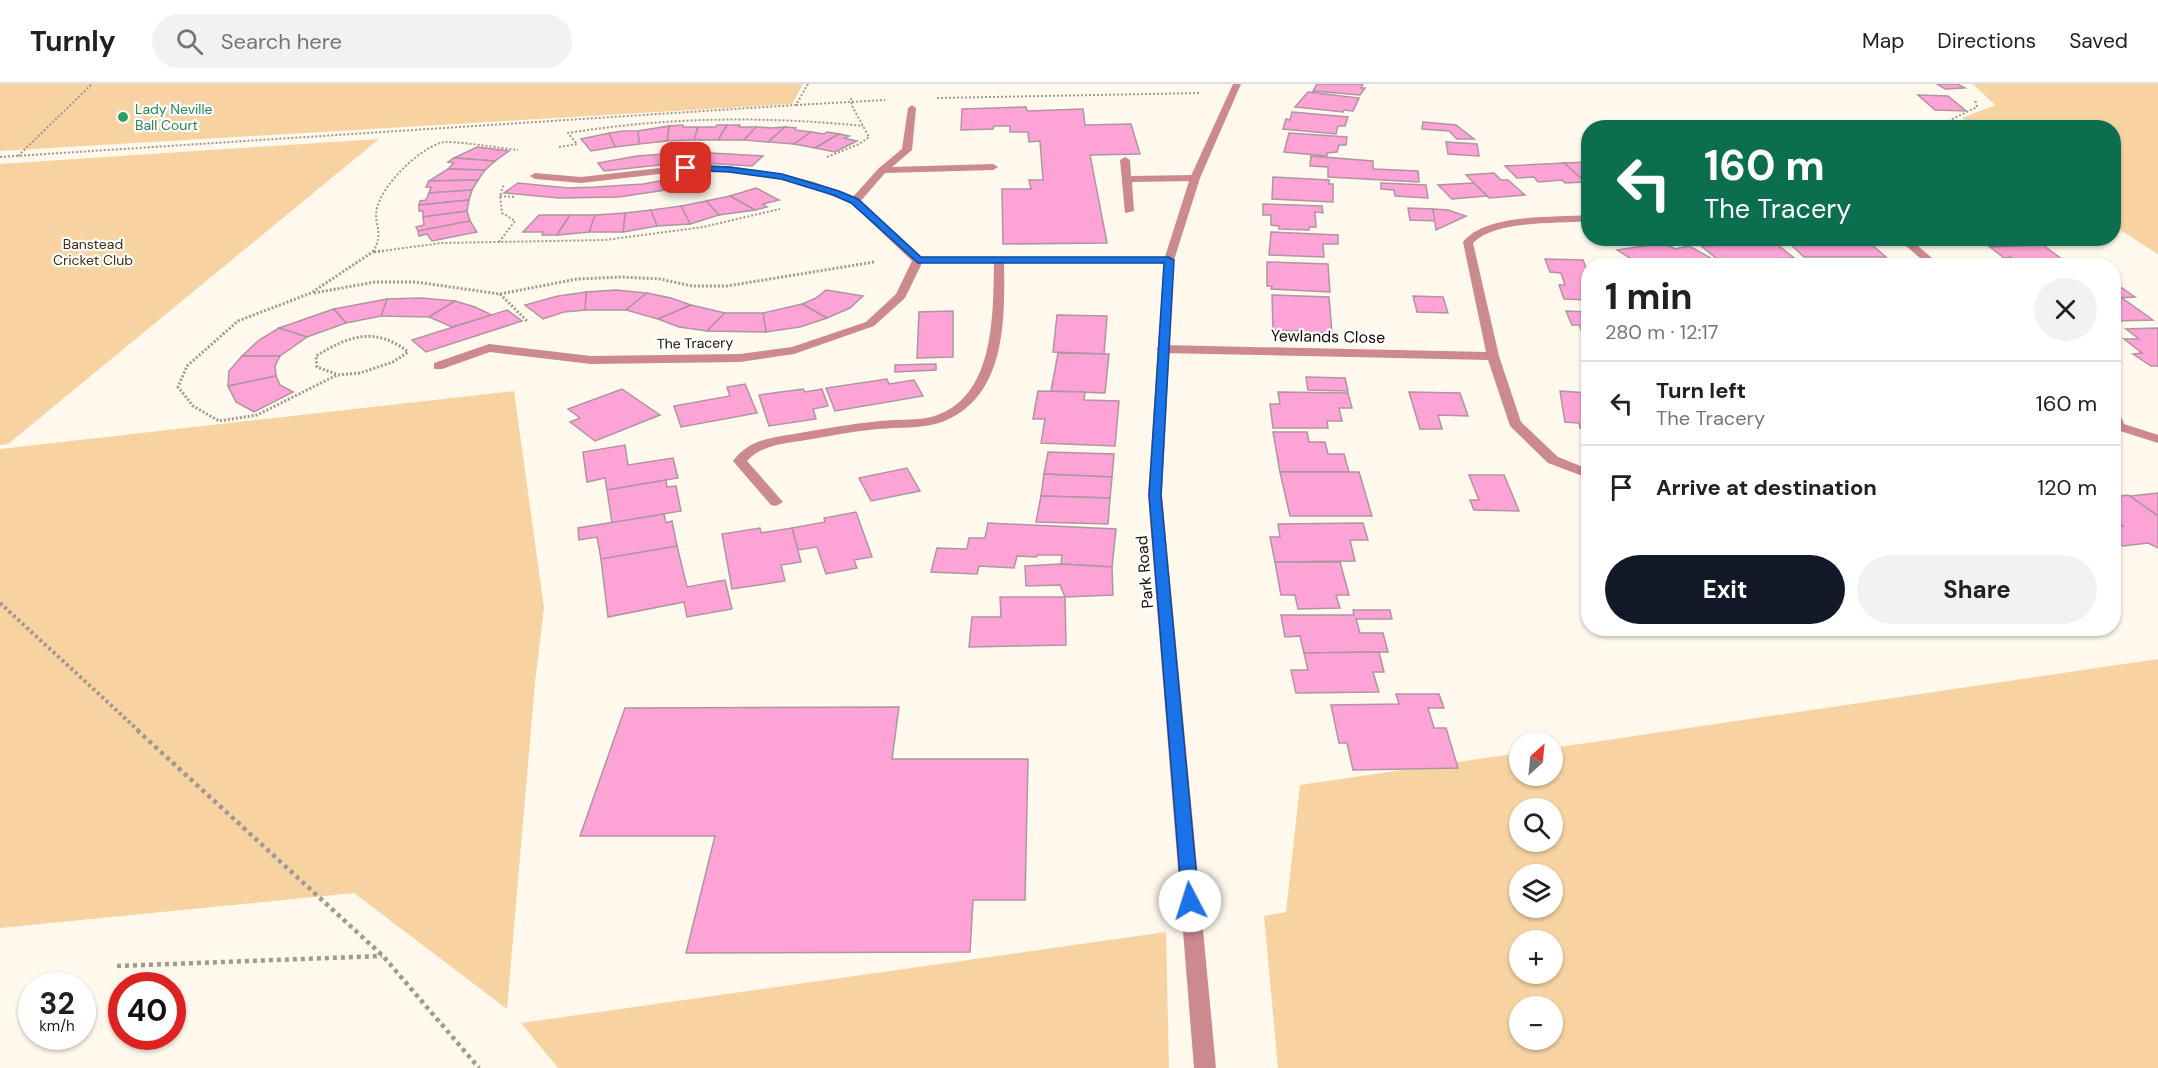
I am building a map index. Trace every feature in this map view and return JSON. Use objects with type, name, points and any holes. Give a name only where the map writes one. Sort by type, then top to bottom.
[{"type":"street","name":"Park Road","points":[[1205,1068],[1155,495],[1169,260],[1195,178],[1235,88]]},
{"type":"street","points":[[855,201],[882,170],[907,150],[912,108]]},
{"type":"street","points":[[1125,160],[1128,211]]},
{"type":"street","points":[[882,170],[993,167]]},
{"type":"street","points":[[535,176],[581,180],[686,168],[729,170],[790,179],[855,201],[918,260],[1169,260]]},
{"type":"street","points":[[1127,179],[1195,178]]},
{"type":"street","points":[[1581,219],[1499,225],[1478,232],[1468,242],[1493,356],[1515,423],[1553,460],[1581,471]]},
{"type":"street","points":[[1912,246],[1926,258]]},
{"type":"street","name":"The Tracery","points":[[438,366],[489,348],[591,360],[740,358],[794,350],[870,324],[901,296],[918,260]]},
{"type":"street","points":[[776,502],[740,461],[751,449],[765,442],[879,425],[936,420],[959,411],[978,390],[994,354],[999,260]]},
{"type":"street","name":"Yewlands Close","points":[[1162,349],[1493,356]]},
{"type":"street","points":[[2121,425],[2158,439]]},
{"type":"path","points":[[18,156],[92,84]]},
{"type":"path","points":[[796,105],[807,84]]},
{"type":"path","points":[[937,98],[1235,88]]},
{"type":"path","points":[[0,158],[893,99]]},
{"type":"path","points":[[790,179],[814,163],[859,144],[869,137],[851,100]]},
{"type":"path","points":[[1944,120],[1970,112],[1977,107],[1975,100]]},
{"type":"path","points":[[576,143],[568,133],[660,120],[780,118],[863,126]]},
{"type":"path","points":[[373,252],[380,239],[377,209],[392,180],[415,159],[441,142],[519,150]]},
{"type":"path","points":[[311,293],[373,252],[442,243],[605,240],[649,236],[703,227],[836,193]]},
{"type":"path","points":[[499,242],[514,221],[502,213],[500,196]]},
{"type":"path","points":[[408,352],[393,362],[360,373],[337,375],[257,415],[219,421],[193,406],[178,387],[187,366],[238,321],[311,293],[375,282],[416,282],[500,294],[577,279],[621,277],[660,279],[692,286],[727,286],[881,261],[918,260]]},
{"type":"path","points":[[337,375],[317,367],[316,356],[330,346],[360,336],[385,336],[399,343],[408,352],[438,366]]},
{"type":"path","points":[[0,603],[383,956],[479,1068]]},
{"type":"path","points":[[117,966],[383,956]]},
{"type":"green space","points":[[0,84],[803,84],[792,104],[0,151]]},
{"type":"green space","points":[[1973,84],[2158,84],[2158,254],[2121,230],[2121,120],[1965,120],[1962,118],[1995,105]]},
{"type":"green space","name":"Banstead Cricket Club","points":[[379,139],[8,444],[0,445],[0,164]]},
{"type":"green space","points":[[514,391],[544,608],[535,682],[507,1009],[354,893],[0,928],[0,449]]},
{"type":"green space","points":[[2158,659],[2158,1068],[1278,1068],[1264,916],[1286,912],[1300,785],[1509,754],[1509,786],[1563,786],[1563,747]]},
{"type":"green space","points":[[1166,932],[1169,1068],[558,1068],[521,1023]]},
{"type":"building","points":[[1317,84],[1363,84],[1361,88],[1365,88],[1360,95],[1313,91]]},
{"type":"building","points":[[1937,84],[1958,84],[1965,88],[1945,89]]},
{"type":"building","points":[[1308,92],[1359,98],[1353,111],[1295,107]]},
{"type":"building","points":[[1918,95],[1948,96],[1966,111],[1935,110]]},
{"type":"building","points":[[1026,107],[1027,111],[1083,109],[1085,125],[1131,124],[1140,154],[1090,155],[1107,243],[1003,244],[1002,189],[1031,189],[1029,180],[1043,180],[1040,141],[1029,142],[1028,132],[1010,132],[1010,126],[961,130],[962,109]]},
{"type":"building","points":[[1292,112],[1348,117],[1345,126],[1338,126],[1336,134],[1283,129],[1286,119],[1290,120]]},
{"type":"building","points":[[1423,122],[1456,125],[1474,139],[1457,139],[1449,131],[1422,129]]},
{"type":"building","points":[[683,125],[683,127],[698,127],[694,140],[667,141],[669,126]]},
{"type":"building","points":[[727,125],[718,140],[694,140],[698,127]]},
{"type":"building","points":[[727,125],[756,127],[744,140],[718,140]]},
{"type":"building","points":[[669,126],[667,141],[639,144],[638,131]]},
{"type":"building","points":[[756,127],[785,127],[768,142],[744,140]]},
{"type":"building","points":[[785,127],[811,132],[794,144],[768,142]]},
{"type":"building","points":[[638,131],[639,144],[615,147],[609,133]]},
{"type":"building","points":[[811,132],[839,134],[815,148],[794,144]]},
{"type":"building","points":[[609,133],[615,147],[591,151],[581,139]]},
{"type":"building","points":[[1289,133],[1347,137],[1346,145],[1339,145],[1337,152],[1327,153],[1327,156],[1284,152]]},
{"type":"building","points":[[839,134],[849,136],[844,138],[857,141],[835,152],[815,148]]},
{"type":"building","points":[[1446,142],[1477,144],[1479,156],[1448,154]]},
{"type":"building","points":[[477,147],[509,151],[495,161],[454,158]]},
{"type":"building","points":[[693,152],[763,156],[752,166],[688,162],[604,171],[598,163],[637,156]]},
{"type":"building","points":[[1311,156],[1373,161],[1373,169],[1418,171],[1419,182],[1328,177],[1328,167],[1310,166]]},
{"type":"building","points":[[454,158],[495,161],[485,170],[448,169],[454,163],[448,162]]},
{"type":"building","points":[[1581,162],[1581,178],[1564,163]]},
{"type":"building","points":[[1564,163],[1581,178],[1581,182],[1565,183],[1562,180],[1538,182],[1534,177],[1517,178],[1505,166]]},
{"type":"building","points":[[448,169],[485,170],[478,180],[429,181]]},
{"type":"building","points":[[1494,173],[1501,180],[1508,180],[1525,195],[1489,198],[1466,175]]},
{"type":"building","points":[[691,175],[705,184],[619,197],[559,198],[504,193],[518,183],[568,188],[596,187],[643,184]]},
{"type":"building","points":[[1273,177],[1329,180],[1329,184],[1333,184],[1333,202],[1272,199]]},
{"type":"building","points":[[478,180],[472,190],[429,193],[431,187],[426,187],[429,181]]},
{"type":"building","points":[[1381,183],[1426,185],[1428,198],[1395,196],[1394,190],[1381,189]]},
{"type":"building","points":[[1474,183],[1487,196],[1452,199],[1438,185]]},
{"type":"building","points":[[756,188],[779,200],[763,204],[767,207],[755,210],[730,196]]},
{"type":"building","points":[[472,190],[469,200],[419,205],[420,201],[426,200],[429,193]]},
{"type":"building","points":[[730,196],[755,210],[719,215],[706,201]]},
{"type":"building","points":[[469,200],[467,211],[423,217],[423,211],[419,211],[419,205]]},
{"type":"building","points":[[706,201],[719,215],[690,224],[681,206]]},
{"type":"building","points":[[1263,204],[1322,206],[1323,213],[1315,212],[1316,227],[1309,227],[1309,230],[1279,229],[1279,226],[1271,225],[1271,215],[1263,215]]},
{"type":"building","points":[[681,206],[690,224],[657,226],[651,210]]},
{"type":"building","points":[[1408,208],[1433,209],[1436,221],[1410,220]]},
{"type":"building","points":[[1433,209],[1448,210],[1466,216],[1436,230]]},
{"type":"building","points":[[651,210],[657,226],[623,232],[625,213]]},
{"type":"building","points":[[467,211],[470,221],[418,231],[416,227],[424,225],[423,217]]},
{"type":"building","points":[[625,213],[623,232],[589,232],[595,215]]},
{"type":"building","points":[[539,215],[570,215],[557,235],[523,232]]},
{"type":"building","points":[[570,215],[595,215],[589,232],[557,235]]},
{"type":"building","points":[[470,221],[477,232],[432,241],[427,234],[419,236],[418,231]]},
{"type":"building","points":[[1271,232],[1338,235],[1338,244],[1323,244],[1324,257],[1269,255]]},
{"type":"building","points":[[1644,246],[1670,246],[1675,249],[1689,246],[1711,258],[1630,258],[1617,250]]},
{"type":"building","points":[[1701,246],[1779,246],[1794,258],[1716,258]]},
{"type":"building","points":[[1792,246],[1873,246],[1886,257],[1804,257]]},
{"type":"building","points":[[2044,246],[2060,258],[2004,258],[1990,247]]},
{"type":"building","points":[[1545,259],[1581,260],[1581,300],[1564,299],[1559,285],[1565,285],[1561,273],[1550,272]]},
{"type":"building","points":[[1267,262],[1328,264],[1330,292],[1271,289],[1272,286],[1267,286]]},
{"type":"building","points":[[2121,288],[2122,288],[2135,297],[2121,298]]},
{"type":"building","points":[[616,290],[647,293],[626,310],[585,310],[586,292]]},
{"type":"building","points":[[826,290],[863,296],[850,308],[827,318],[802,304],[816,298]]},
{"type":"building","points":[[586,292],[585,310],[564,312],[543,319],[525,305],[558,296]]},
{"type":"building","points":[[647,293],[691,305],[658,319],[626,310]]},
{"type":"building","points":[[1272,295],[1329,297],[1332,333],[1273,330]]},
{"type":"building","points":[[1413,296],[1443,297],[1448,313],[1417,312]]},
{"type":"building","points":[[421,298],[455,301],[429,317],[381,316],[387,299]]},
{"type":"building","points":[[2121,298],[2122,298],[2153,320],[2121,321]]},
{"type":"building","points":[[387,299],[381,316],[346,323],[334,309]]},
{"type":"building","points":[[455,301],[492,315],[452,327],[429,317]]},
{"type":"building","points":[[802,304],[827,318],[800,327],[766,332],[763,313]]},
{"type":"building","points":[[691,305],[725,313],[707,331],[679,327],[658,319]]},
{"type":"building","points":[[334,309],[346,323],[307,337],[279,328]]},
{"type":"building","points":[[507,310],[522,321],[426,352],[412,340]]},
{"type":"building","points":[[953,311],[953,357],[917,358],[919,312]]},
{"type":"building","points":[[1566,311],[1581,312],[1581,329],[1579,325],[1572,325]]},
{"type":"building","points":[[725,313],[763,313],[766,332],[707,331]]},
{"type":"building","points":[[1057,315],[1107,316],[1104,354],[1053,352]]},
{"type":"building","points":[[279,328],[307,337],[280,356],[242,356],[259,340]]},
{"type":"building","points":[[2158,328],[2158,366],[2151,366],[2133,354],[2142,353],[2124,339],[2139,339],[2126,329]]},
{"type":"building","points":[[1058,353],[1109,354],[1105,393],[1051,391]]},
{"type":"building","points":[[242,356],[280,356],[275,366],[276,376],[228,386],[229,371]]},
{"type":"building","points":[[936,364],[936,370],[895,372],[895,365]]},
{"type":"building","points":[[276,376],[280,385],[293,392],[254,412],[236,402],[228,386]]},
{"type":"building","points":[[1306,377],[1345,378],[1348,391],[1308,390]]},
{"type":"building","points":[[887,379],[889,384],[914,380],[923,396],[835,411],[826,388]]},
{"type":"building","points":[[745,384],[757,413],[681,427],[674,406],[730,396],[727,387]]},
{"type":"building","points":[[622,389],[660,415],[595,441],[570,422],[580,418],[568,409]]},
{"type":"building","points":[[803,389],[805,392],[822,389],[828,406],[813,409],[816,419],[769,426],[759,395]]},
{"type":"building","points":[[1038,391],[1085,392],[1084,400],[1119,401],[1115,446],[1041,443],[1045,419],[1033,419]]},
{"type":"building","points":[[1560,391],[1581,392],[1581,428],[1579,423],[1565,422]]},
{"type":"building","points":[[1278,392],[1348,393],[1352,408],[1339,408],[1342,421],[1327,421],[1328,428],[1273,428],[1270,404],[1280,404]]},
{"type":"building","points":[[1409,392],[1460,393],[1468,416],[1438,415],[1442,429],[1420,429]]},
{"type":"building","points":[[1273,432],[1307,432],[1309,442],[1325,442],[1328,454],[1344,454],[1349,472],[1280,472]]},
{"type":"building","points":[[625,445],[628,465],[673,458],[678,478],[607,490],[605,478],[587,482],[583,452]]},
{"type":"building","points":[[1048,452],[1114,454],[1112,477],[1044,474]]},
{"type":"building","points":[[907,468],[920,491],[871,501],[859,478]]},
{"type":"building","points":[[1280,472],[1359,472],[1372,516],[1290,516]]},
{"type":"building","points":[[1044,474],[1112,477],[1110,498],[1041,496]]},
{"type":"building","points":[[1469,475],[1504,475],[1519,511],[1474,510],[1470,500],[1479,500]]},
{"type":"building","points":[[666,480],[667,487],[676,486],[681,511],[612,523],[607,490]]},
{"type":"building","points":[[2158,493],[2158,516],[2130,496]]},
{"type":"building","points":[[2128,495],[2158,516],[2158,548],[2148,543],[2121,544],[2121,526],[2123,526],[2121,524],[2121,496]]},
{"type":"building","points":[[1041,496],[1110,498],[1108,524],[1036,522]]},
{"type":"building","points":[[856,512],[872,557],[854,560],[857,568],[826,574],[817,547],[798,550],[792,528],[825,522],[824,518]]},
{"type":"building","points":[[664,514],[666,523],[672,521],[677,546],[601,559],[597,537],[579,540],[578,528]]},
{"type":"building","points":[[988,523],[1116,529],[1112,567],[1061,564],[1062,555],[1038,555],[1036,557],[1017,556],[1014,568],[979,566],[977,574],[931,572],[937,548],[967,549],[969,538],[985,538]]},
{"type":"building","points":[[1363,523],[1368,540],[1350,540],[1355,561],[1275,562],[1270,537],[1280,537],[1278,524]]},
{"type":"building","points":[[760,528],[761,533],[792,528],[801,562],[781,565],[785,581],[732,589],[722,534]]},
{"type":"building","points":[[677,546],[687,587],[725,580],[732,609],[687,617],[684,602],[608,617],[601,559]]},
{"type":"building","points":[[1275,562],[1340,562],[1349,595],[1336,595],[1340,608],[1298,609],[1295,595],[1281,595]]},
{"type":"building","points":[[1061,564],[1112,567],[1113,595],[1065,597],[1060,585],[1026,586],[1025,566]]},
{"type":"building","points":[[1000,597],[1065,597],[1066,645],[969,647],[972,617],[1001,617]]},
{"type":"building","points":[[1353,610],[1390,610],[1392,619],[1356,619],[1360,633],[1383,633],[1388,652],[1304,653],[1300,636],[1285,637],[1281,615],[1354,615]]},
{"type":"building","points":[[1379,652],[1384,672],[1373,672],[1379,692],[1296,693],[1291,670],[1308,670],[1304,653]]},
{"type":"building","points":[[1396,694],[1439,694],[1444,708],[1428,708],[1434,728],[1446,728],[1458,768],[1353,770],[1347,743],[1339,743],[1331,705],[1399,704]]},
{"type":"building","points":[[899,707],[892,759],[1028,759],[1025,900],[973,900],[970,952],[686,953],[715,836],[580,836],[625,708]]},
{"type":"place","name":"Lady Neville Ball Court","points":[[123,117]]},
{"type":"route","points":[[686,168],[729,170],[782,177],[836,193],[855,201],[918,260],[1169,260],[1155,495],[1190,901]]}]
